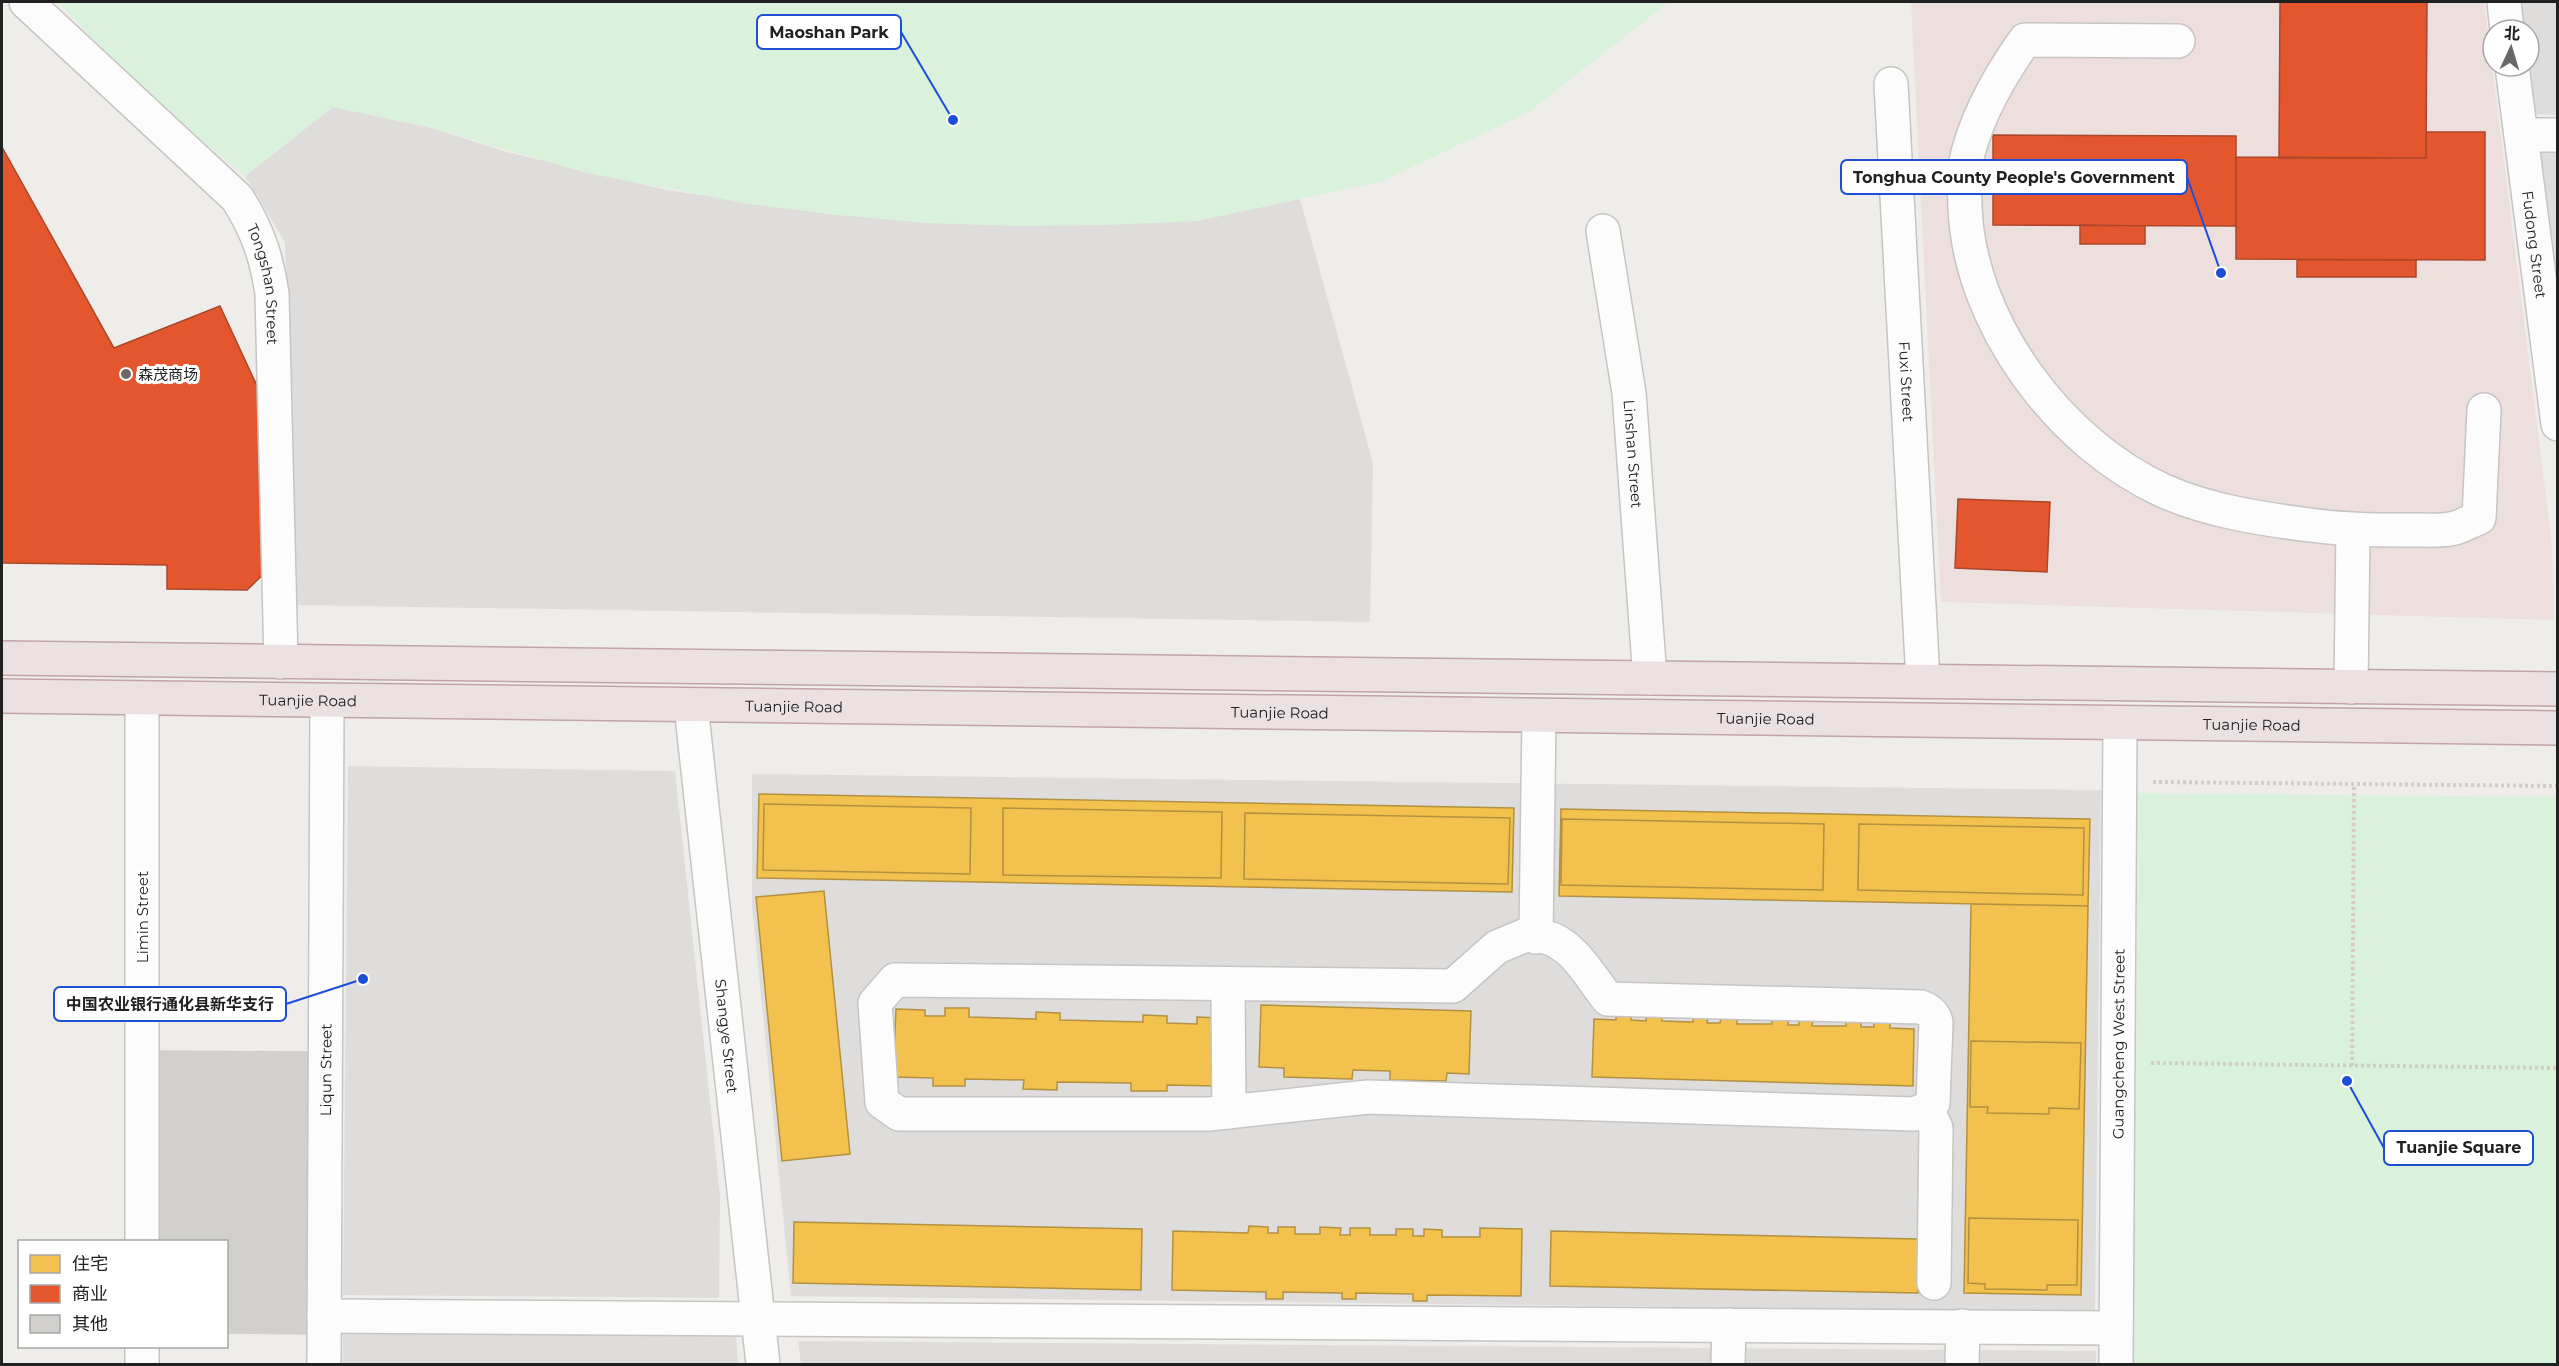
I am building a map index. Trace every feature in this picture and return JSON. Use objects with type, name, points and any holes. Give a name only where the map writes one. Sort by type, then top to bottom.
[{"type":"highway","points":[[2,658],[2558,689]]},
{"type":"highway","name":"Tuanjie Road","points":[[2,696],[142,700],[2558,728]]},
{"type":"street","name":"Tongshan Street","points":[[26,2],[237,198],[262,246],[272,294],[281,662]]},
{"type":"street","points":[[2504,2],[2506,18]]},
{"type":"street","points":[[2178,41],[2025,40],[1992,94],[1978,123],[1964,168],[1966,222],[1971,255],[1992,317],[2032,382],[2080,435],[2134,476],[2165,492],[2197,503],[2291,523],[2353,531],[2451,529],[2480,518],[2484,410]]},
{"type":"street","name":"Fudong Street","points":[[2514,78],[2558,424]]},
{"type":"street","name":"Fuxi Street","points":[[1891,84],[1923,681]]},
{"type":"street","points":[[2522,135],[2558,135]]},
{"type":"street","name":"Linshan Street","points":[[1603,231],[1629,393],[1650,678]]},
{"type":"street","points":[[2351,687],[2353,531]]},
{"type":"street","name":"Limin Street","points":[[142,700],[142,1240]]},
{"type":"street","name":"Liqun Street","points":[[324,1365],[327,702]]},
{"type":"street","name":"Shangye Street","points":[[691,706],[763,1365]]},
{"type":"street","points":[[1536,937],[1539,716]]},
{"type":"street","name":"Guangcheng West Street","points":[[2116,1365],[2120,723]]},
{"type":"street","points":[[1526,935],[1546,937],[1560,943],[1572,953],[1608,999],[1921,1007],[1936,1022],[1933,1103],[1927,1109],[1914,1114],[1368,1097],[1209,1114],[899,1114],[882,1102],[875,1003],[895,980],[1228,984],[1453,986],[1497,946],[1526,935]]},
{"type":"street","points":[[1228,984],[1229,1112]]},
{"type":"street","points":[[1927,1109],[1936,1128],[1934,1283]]},
{"type":"street","points":[[324,1316],[2116,1328]]},
{"type":"street","points":[[1728,1365],[1729,1325]]},
{"type":"street","points":[[1962,1365],[1963,1326]]},
{"type":"street","points":[[141,1348],[142,1365]]},
{"type":"path","points":[[2120,782],[2558,786]]},
{"type":"path","points":[[2352,1066],[2354,784]]},
{"type":"path","points":[[2118,1063],[2558,1068]]},
{"type":"shaded area","points":[[1911,2],[2484,2],[2486,18],[2481,18],[2481,78],[2494,78],[2552,545],[2554,620],[1941,602]]},
{"type":"shaded area","points":[[2518,2],[2557,2],[2557,115],[2531,114],[2526,78],[2541,78],[2541,18],[2520,18]]},
{"type":"shaded area","points":[[333,107],[428,127],[507,152],[667,190],[838,215],[1196,221],[1300,199],[1373,463],[1370,622],[295,605],[285,242],[245,176]]},
{"type":"shaded area","points":[[2536,147],[2557,148],[2557,277]]},
{"type":"shaded area","points":[[348,766],[675,771],[720,1195],[719,1298],[343,1295]]},
{"type":"shaded area","points":[[752,774],[2101,790],[2095,1312],[791,1296],[752,906]]},
{"type":"shaded area","points":[[343,1329],[736,1336],[738,1364],[343,1364]]},
{"type":"shaded area","points":[[798,1341],[2096,1351],[2096,1364],[801,1364]]},
{"type":"green space","points":[[58,2],[1669,2],[1529,112],[1380,182],[1196,221],[1017,226],[927,223],[749,204],[587,173],[428,127],[333,107],[245,176],[148,92]]},
{"type":"green space","points":[[2138,793],[2557,797],[2557,1364],[2134,1364]]},
{"type":"building: 住宅","points":[[759,794],[1514,808],[1512,892],[757,878]]},
{"type":"building: 住宅","points":[[764,804],[971,808],[970,874],[763,870]]},
{"type":"building: 住宅","points":[[1003,808],[1222,812],[1221,878],[1003,875]]},
{"type":"building: 住宅","points":[[1561,809],[2090,819],[2088,906],[1559,896]]},
{"type":"building: 住宅","points":[[1245,813],[1510,818],[1508,884],[1244,879]]},
{"type":"building: 住宅","points":[[1562,819],[1824,824],[1823,890],[1561,885]]},
{"type":"building: 住宅","points":[[1859,824],[2084,828],[2083,895],[1858,890]]},
{"type":"building: 住宅","points":[[824,891],[850,1154],[782,1161],[756,897]]},
{"type":"building: 住宅","points":[[1971,904],[2088,906],[2081,1295],[1964,1293]]},
{"type":"building: 住宅","points":[[1261,1005],[1471,1011],[1469,1074],[1447,1073],[1446,1081],[1390,1080],[1390,1071],[1353,1070],[1352,1079],[1284,1077],[1284,1068],[1259,1067]]},
{"type":"building: 住宅","points":[[945,1008],[969,1008],[969,1017],[1036,1019],[1036,1012],[1060,1013],[1060,1020],[1143,1022],[1143,1015],[1167,1016],[1167,1023],[1197,1024],[1197,1017],[1219,1018],[1216,1086],[1167,1085],[1167,1091],[1131,1091],[1131,1083],[1057,1082],[1057,1090],[1023,1089],[1024,1080],[965,1079],[965,1086],[933,1086],[933,1078],[893,1077],[896,1009],[925,1010],[925,1016],[945,1016]]},
{"type":"building: 住宅","points":[[1616,1013],[1631,1014],[1631,1020],[1646,1021],[1646,1014],[1662,1015],[1662,1021],[1693,1022],[1693,1016],[1708,1016],[1707,1023],[1720,1023],[1721,1017],[1737,1017],[1737,1024],[1772,1024],[1772,1018],[1788,1018],[1788,1025],[1799,1025],[1799,1019],[1813,1019],[1812,1026],[1846,1026],[1846,1020],[1861,1020],[1861,1027],[1874,1027],[1874,1021],[1890,1021],[1890,1028],[1914,1029],[1913,1086],[1592,1077],[1594,1019],[1616,1020]]},
{"type":"building: 住宅","points":[[1971,1041],[2081,1043],[2079,1109],[2049,1108],[2049,1114],[1987,1113],[1988,1107],[1970,1107]]},
{"type":"building: 住宅","points":[[1969,1218],[2078,1220],[2077,1285],[2047,1285],[2047,1290],[1985,1289],[1985,1284],[1968,1283]]},
{"type":"building: 住宅","points":[[794,1222],[1142,1229],[1141,1290],[793,1283]]},
{"type":"building: 住宅","points":[[1249,1226],[1268,1227],[1268,1233],[1278,1233],[1278,1227],[1295,1227],[1295,1234],[1320,1234],[1320,1227],[1341,1228],[1340,1235],[1350,1235],[1350,1228],[1370,1228],[1370,1235],[1396,1235],[1396,1229],[1413,1229],[1413,1236],[1424,1236],[1424,1229],[1442,1230],[1442,1237],[1480,1237],[1480,1228],[1522,1229],[1521,1296],[1427,1295],[1427,1301],[1413,1301],[1413,1294],[1356,1293],[1356,1299],[1342,1299],[1342,1293],[1283,1292],[1283,1299],[1266,1299],[1266,1292],[1172,1290],[1173,1231],[1248,1233]]},
{"type":"building: 住宅","points":[[1551,1231],[1918,1239],[1918,1293],[1550,1286]]},
{"type":"building: 商业","points":[[2280,2],[2427,2],[2426,158],[2279,158]]},
{"type":"building: 商业","points":[[2426,132],[2485,132],[2485,260],[2236,259],[2236,157],[2426,158]]},
{"type":"building: 商业","points":[[1993,135],[2236,136],[2236,226],[1993,225]]},
{"type":"building: 商业","name":"森茂商场","points":[[2,147],[114,348],[220,306],[264,401],[270,568],[247,590],[167,589],[167,565],[2,563]]},
{"type":"building: 商业","points":[[2080,225],[2145,226],[2145,244],[2080,244]]},
{"type":"building: 商业","points":[[2297,260],[2416,260],[2416,277],[2297,277]]},
{"type":"building: 商业","points":[[1958,499],[2050,502],[2047,572],[1955,568]]},
{"type":"building: 其他","points":[[156,1051],[314,1052],[312,1334],[228,1333],[228,1240],[156,1240]]},
{"type":"place","name":"Maoshan Park","points":[[953,120]]},
{"type":"place","name":"Tonghua County People's Government","points":[[2221,273]]},
{"type":"place","name":"森茂商场","points":[[126,374]]},
{"type":"place","name":"中国农业银行通化县新华支行","points":[[363,979]]},
{"type":"place","name":"Tuanjie Square","points":[[2347,1081]]}]
